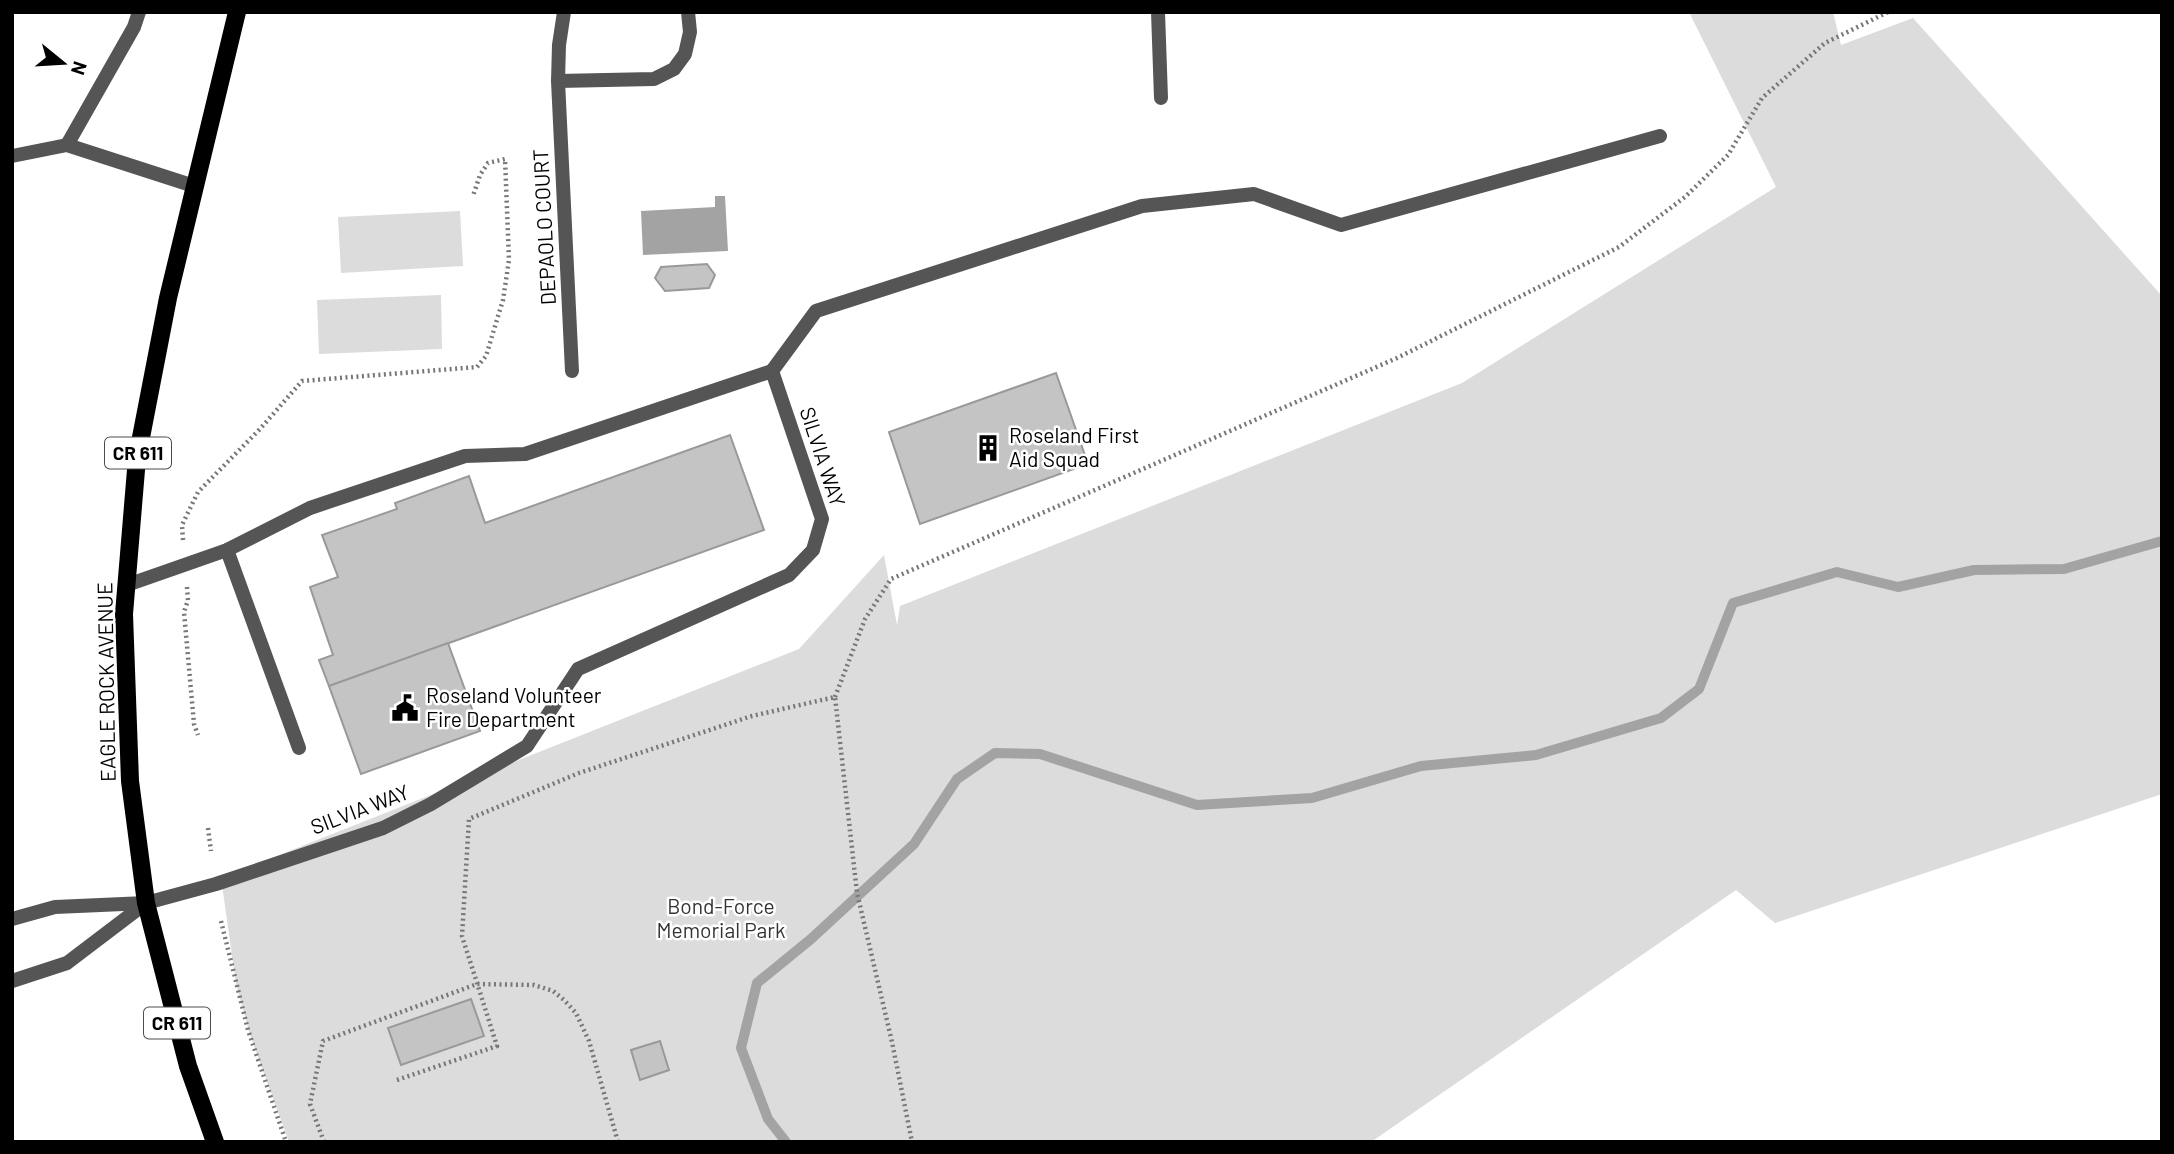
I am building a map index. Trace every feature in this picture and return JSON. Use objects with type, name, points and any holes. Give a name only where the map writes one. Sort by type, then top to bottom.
[{"type":"main road","name":"EAGLE ROCK AVENUE","points":[[215,1142],[188,1066],[146,903],[130,781],[124,614],[137,458],[194,186],[237,12]]},
{"type":"street","points":[[67,145],[134,27],[139,12]]},
{"type":"street","name":"DEPAOLO COURT","points":[[564,12],[558,81],[572,371]]},
{"type":"street","points":[[558,81],[654,79],[674,69],[685,54],[690,32],[688,12]]},
{"type":"street","points":[[1158,12],[1161,98]]},
{"type":"street","points":[[127,585],[227,550],[310,508],[465,456],[525,454],[772,371],[816,311],[1142,206],[1254,194],[1341,225],[1660,136]]},
{"type":"street","points":[[12,156],[67,145],[194,186]]},
{"type":"street","name":"SILVIA WAY","points":[[146,903],[216,884],[383,828],[431,804],[527,746],[578,669],[789,575],[813,550],[822,519],[772,371]]},
{"type":"street","points":[[227,550],[299,748]]},
{"type":"street","points":[[12,919],[55,906],[146,903]]},
{"type":"street","points":[[12,981],[67,963],[146,903]]},
{"type":"path","points":[[912,1142],[857,893],[835,697],[865,619],[891,579],[1396,358],[1619,247],[1685,197],[1728,155],[1762,98],[1825,43],[1888,12]]},
{"type":"path","points":[[198,735],[194,724],[184,612],[188,600],[182,525],[198,492],[260,429],[302,381],[478,367],[486,356],[503,300],[509,260],[505,159],[488,163],[480,175],[473,196]]},
{"type":"path","points":[[397,1080],[497,1046],[462,936],[469,819],[591,769],[752,716],[835,697]]},
{"type":"path","points":[[208,828],[211,851]]},
{"type":"path","points":[[221,921],[248,1030],[286,1142]]},
{"type":"path","points":[[324,1142],[310,1104],[323,1041],[477,984],[534,985],[553,992],[576,1013],[589,1041],[618,1142]]},
{"type":"green space","name":"Bond-Force Memorial Park","points":[[1689,12],[1833,12],[1841,45],[1913,18],[2162,296],[2162,794],[1775,923],[1736,890],[1371,1142],[289,1142],[250,1035],[236,984],[221,878],[799,649],[884,555],[897,625],[900,606],[1462,383],[1776,187]]},
{"type":"green space","points":[[460,211],[463,266],[341,273],[338,217]]},
{"type":"green space","points":[[441,295],[442,349],[319,354],[317,300]]},
{"type":"shaded area","points":[[715,196],[725,196],[728,251],[643,255],[641,211],[715,207]]},
{"type":"building","points":[[707,264],[715,275],[709,288],[665,291],[655,278],[661,267]]},
{"type":"building","name":"Roseland First Aid Squad","points":[[1056,373],[1088,464],[920,524],[889,432]]},
{"type":"building","points":[[730,435],[764,530],[329,686],[319,660],[333,655],[310,587],[338,577],[322,535],[397,509],[395,503],[469,476],[485,523]]},
{"type":"building","name":"Roseland Volunteer Fire Department","points":[[448,643],[480,731],[361,774],[329,686]]},
{"type":"building","points":[[471,999],[484,1036],[401,1065],[388,1028]]},
{"type":"building","points":[[660,1041],[669,1070],[640,1080],[631,1050]]},
{"type":"waterway","points":[[786,1142],[768,1119],[741,1048],[757,983],[811,939],[914,844],[957,779],[995,753],[1040,754],[1197,805],[1312,798],[1421,766],[1536,755],[1661,718],[1699,689],[1733,603],[1837,572],[1898,587],[1974,570],[2064,569],[2162,541]]},
{"type":"place","name":"Roseland First Aid Squad","points":[[988,448]]},
{"type":"place","name":"Roseland Volunteer Fire Department","points":[[405,708]]}]
